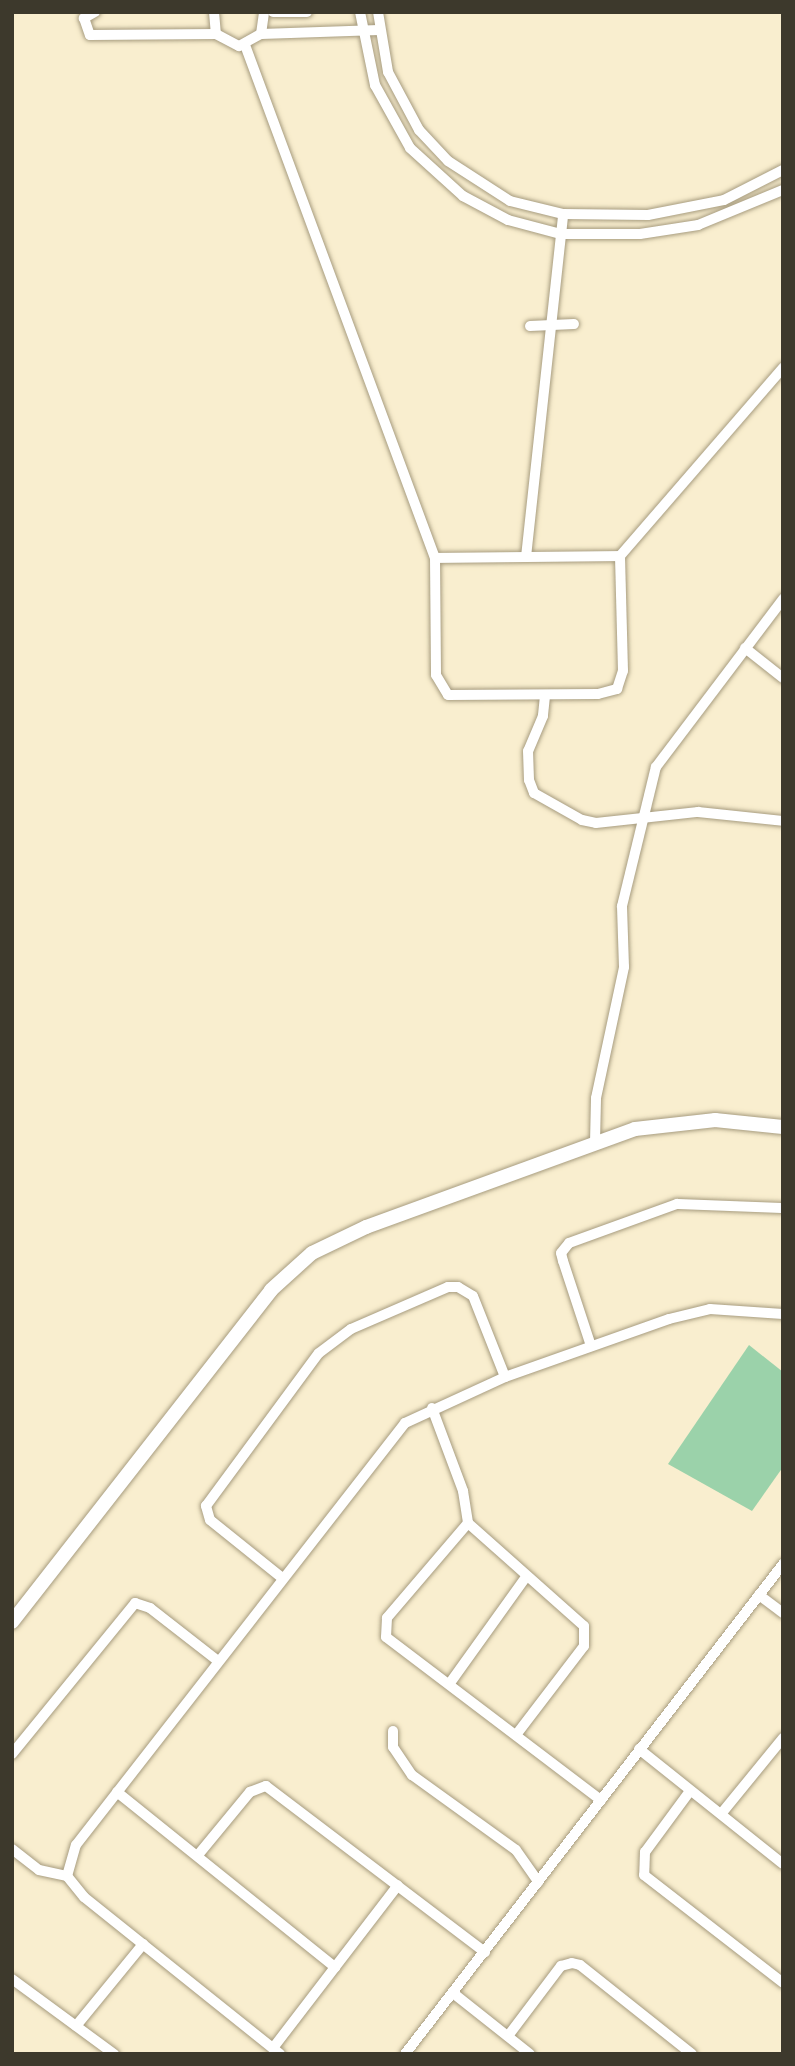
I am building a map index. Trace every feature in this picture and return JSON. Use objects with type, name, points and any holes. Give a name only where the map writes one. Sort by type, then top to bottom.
[{"type":"main road","points":[[12,1622],[288,1272],[312,1253],[366,1227],[595,1143],[676,1121],[783,1127]]},
{"type":"street","points":[[95,12],[84,18],[90,35],[216,34],[230,44],[245,45],[261,34],[379,30]]},
{"type":"street","points":[[214,12],[216,34]]},
{"type":"street","points":[[261,34],[264,12]]},
{"type":"street","points":[[273,12],[307,12]]},
{"type":"street","points":[[360,12],[361,30],[384,106],[410,148],[431,172],[508,219],[561,234],[674,230],[741,209],[783,190]]},
{"type":"street","points":[[378,12],[388,72],[402,104],[447,161],[510,201],[563,214],[648,215],[724,200],[783,170]]},
{"type":"street","points":[[245,45],[435,558],[436,675],[442,689],[457,697],[610,693],[622,681],[620,556],[783,368]]},
{"type":"street","points":[[526,557],[553,327],[563,214]]},
{"type":"street","points":[[530,326],[574,324]]},
{"type":"street","points":[[435,558],[620,556]]},
{"type":"street","points":[[595,1143],[596,1098],[624,967],[622,906],[656,767],[783,599]]},
{"type":"street","points":[[745,648],[783,678]]},
{"type":"street","points":[[545,696],[543,716],[528,751],[528,780],[534,793],[589,823],[698,813],[783,821]]},
{"type":"street","points":[[591,1346],[563,1261],[562,1253],[569,1243],[677,1204],[783,1208]]},
{"type":"street","points":[[281,1577],[210,1520],[206,1506],[319,1353],[351,1329],[448,1287],[458,1287],[473,1296],[505,1377]]},
{"type":"street","points":[[67,1876],[76,1845],[393,1434],[432,1408],[505,1377],[591,1346],[710,1309],[783,1314]]},
{"type":"street","points":[[432,1408],[463,1491],[468,1523],[526,1577],[582,1622],[586,1639],[516,1735]]},
{"type":"street","points":[[468,1523],[387,1618],[383,1631],[393,1644],[450,1683],[601,1800]]},
{"type":"street","points":[[405,2054],[783,1564]]},
{"type":"street","points":[[450,1683],[526,1577]]},
{"type":"street","points":[[759,1595],[783,1613]]},
{"type":"street","points":[[12,1754],[135,1603],[150,1608],[218,1661]]},
{"type":"street","points":[[393,1731],[393,1746],[412,1775],[516,1850],[538,1882]]},
{"type":"street","points":[[721,1814],[783,1738]]},
{"type":"street","points":[[639,1749],[783,1864]]},
{"type":"street","points":[[198,1855],[250,1792],[266,1786],[485,1952]]},
{"type":"street","points":[[690,1791],[645,1852],[644,1875],[783,1983]]},
{"type":"street","points":[[117,1792],[335,1967]]},
{"type":"street","points":[[12,1849],[39,1870],[67,1876],[84,1897],[277,2051],[335,1967],[398,1885]]},
{"type":"street","points":[[76,2026],[143,1944]]},
{"type":"street","points":[[508,2036],[561,1966],[572,1963],[580,1965],[692,2054]]},
{"type":"street","points":[[12,1979],[114,2054]]},
{"type":"street","points":[[453,1993],[530,2054]]},
{"type":"green space","points":[[749,1345],[783,1372],[783,1467],[752,1511],[668,1464]]}]
